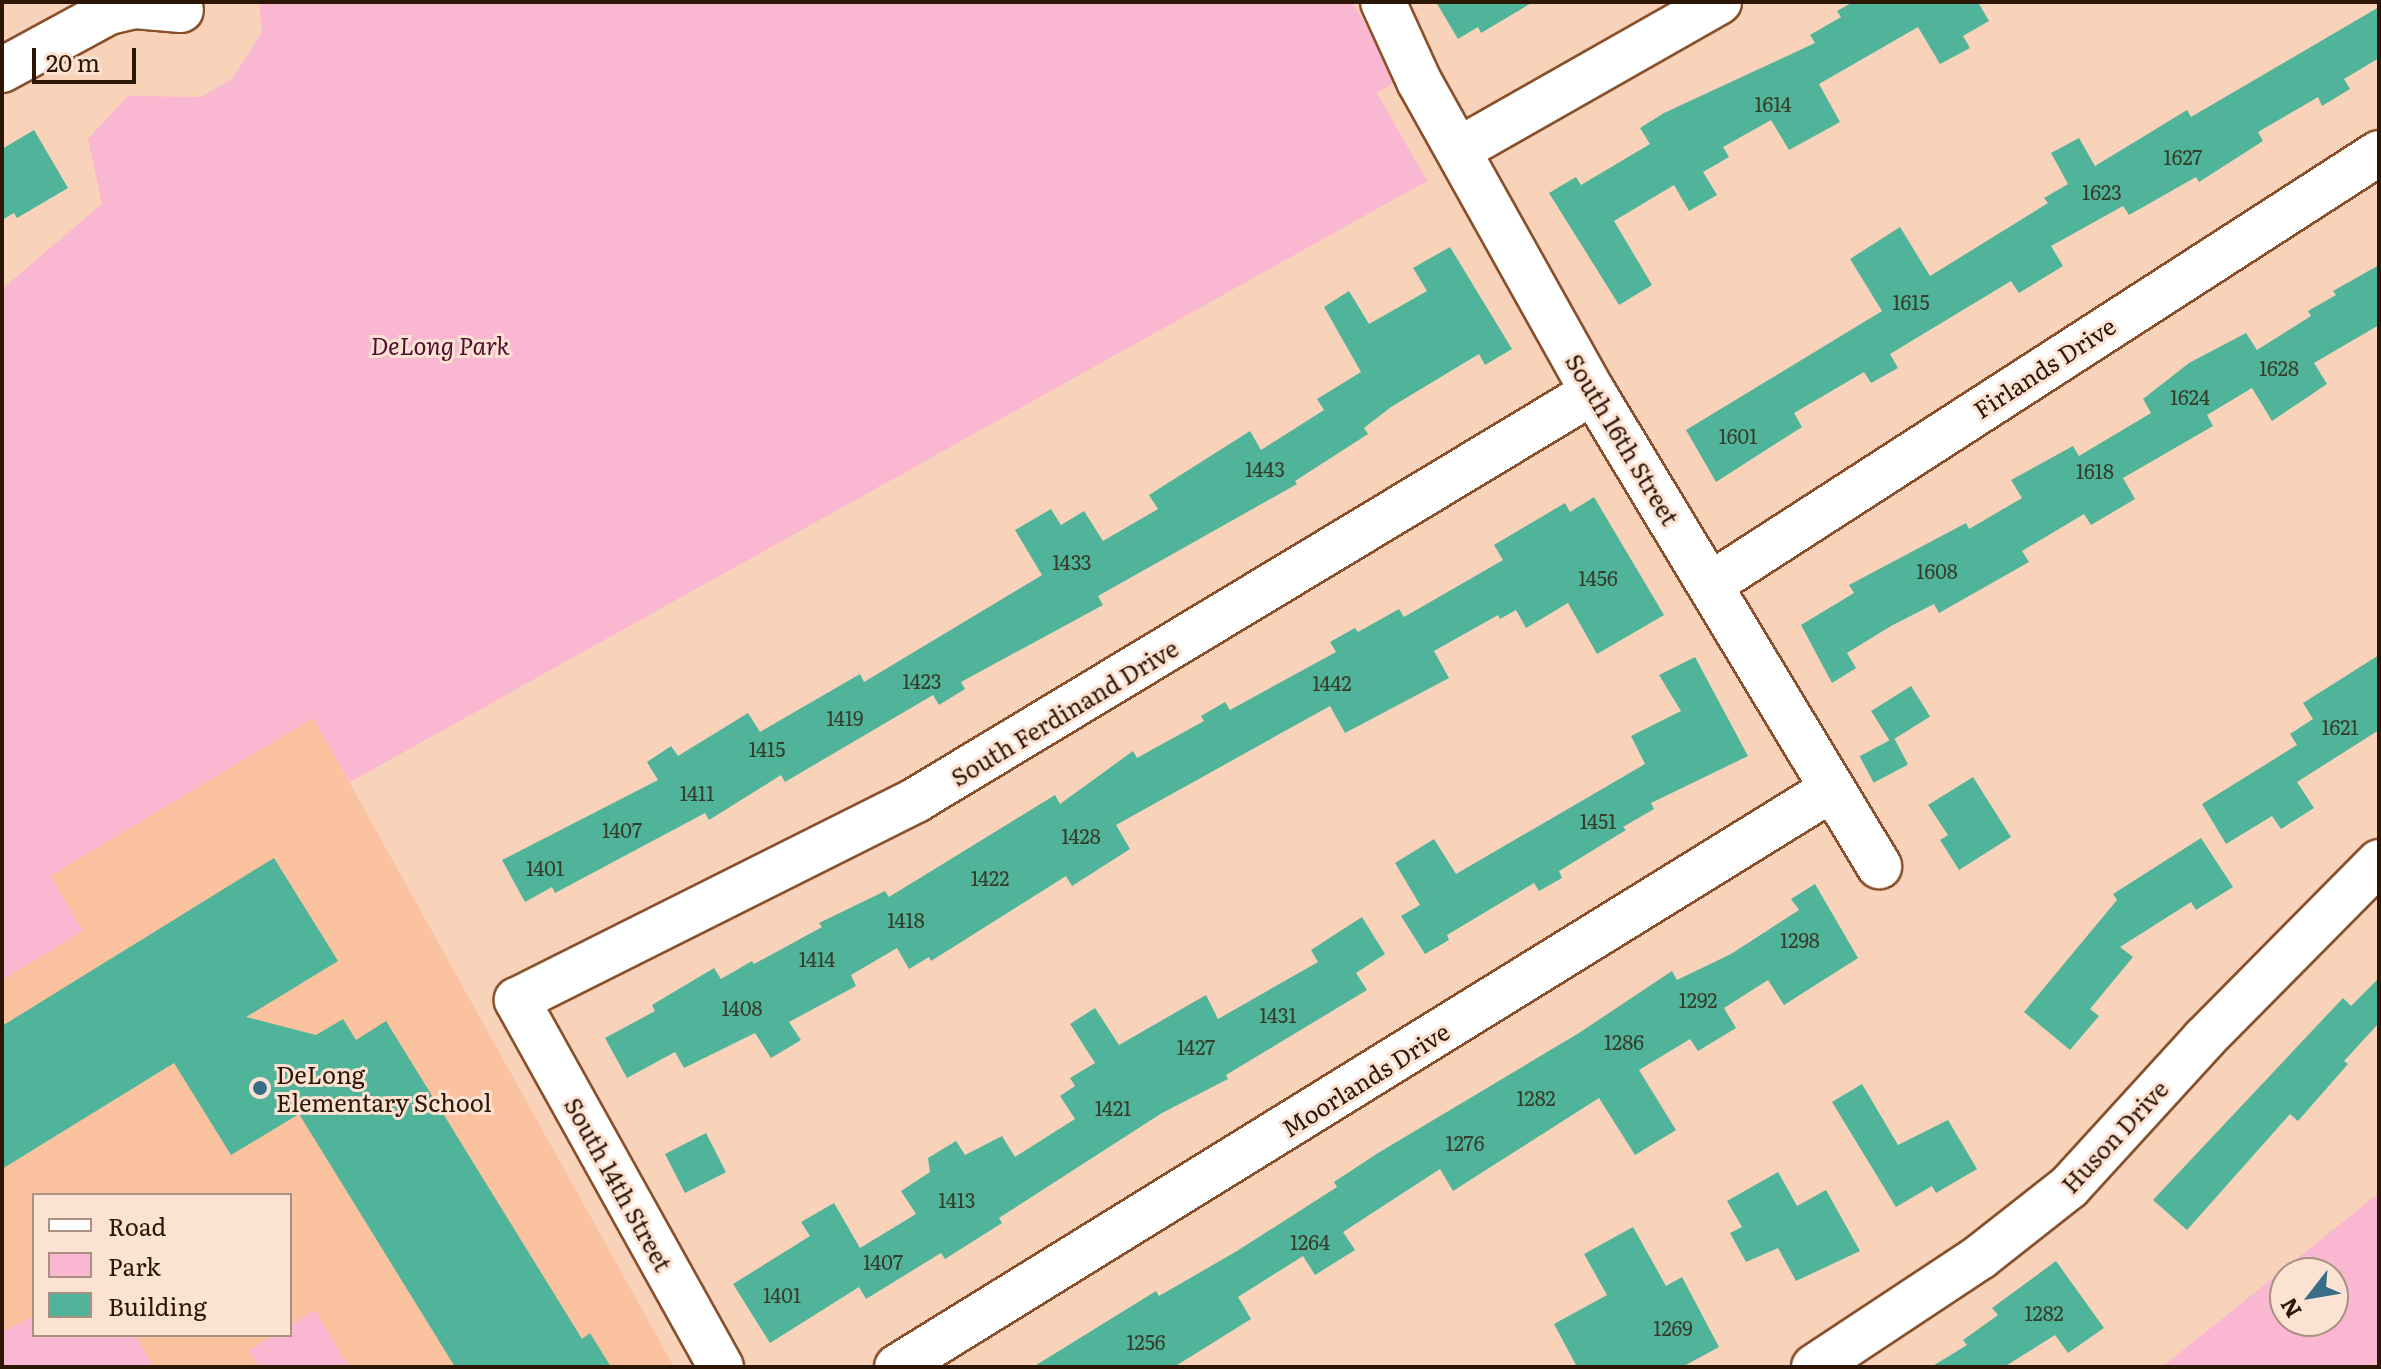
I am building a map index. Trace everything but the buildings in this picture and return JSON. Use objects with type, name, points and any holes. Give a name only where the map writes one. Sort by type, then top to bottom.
[{"type":"street","name":"South 16th Street","points":[[1383,2],[1419,81],[1460,149],[1593,392],[1879,866]]},
{"type":"street","points":[[1460,149],[1719,2]]},
{"type":"street","points":[[2,70],[109,12],[135,6],[181,10]]},
{"type":"street","name":"Firlands Drive","points":[[1711,584],[2379,153]]},
{"type":"street","name":"South Ferdinand Drive","points":[[517,1000],[916,800],[1593,392]]},
{"type":"street","name":"Moorlands Drive","points":[[897,1367],[1832,789]]},
{"type":"street","name":"Huson Drive","points":[[1814,1367],[1980,1257],[2069,1187],[2204,1039],[2379,862]]},
{"type":"street","name":"South 14th Street","points":[[517,1000],[721,1367]]},
{"type":"shaded area","name":"DeLong Elementary School","points":[[313,717],[674,1367],[2,1367],[2,980],[83,931],[49,876]]},
{"type":"green space","name":"DeLong Park","points":[[259,2],[1352,2],[1398,80],[1377,93],[1427,181],[350,782],[313,718],[50,876],[83,931],[2,980],[2,289],[102,204],[88,139],[128,96],[201,97],[232,79],[262,32]]},
{"type":"green space","points":[[2379,1193],[2379,1363],[2373,1367],[2162,1367],[2269,1281],[2269,1337],[2349,1337],[2349,1257],[2299,1257]]},
{"type":"green space","points":[[315,1310],[349,1367],[259,1367],[249,1350],[272,1337],[292,1337],[292,1325]]},
{"type":"green space","points":[[32,1317],[32,1337],[136,1337],[154,1367],[2,1367],[2,1332]]},
{"type":"place","name":"DeLong Elementary School","points":[[260,1088]]}]
